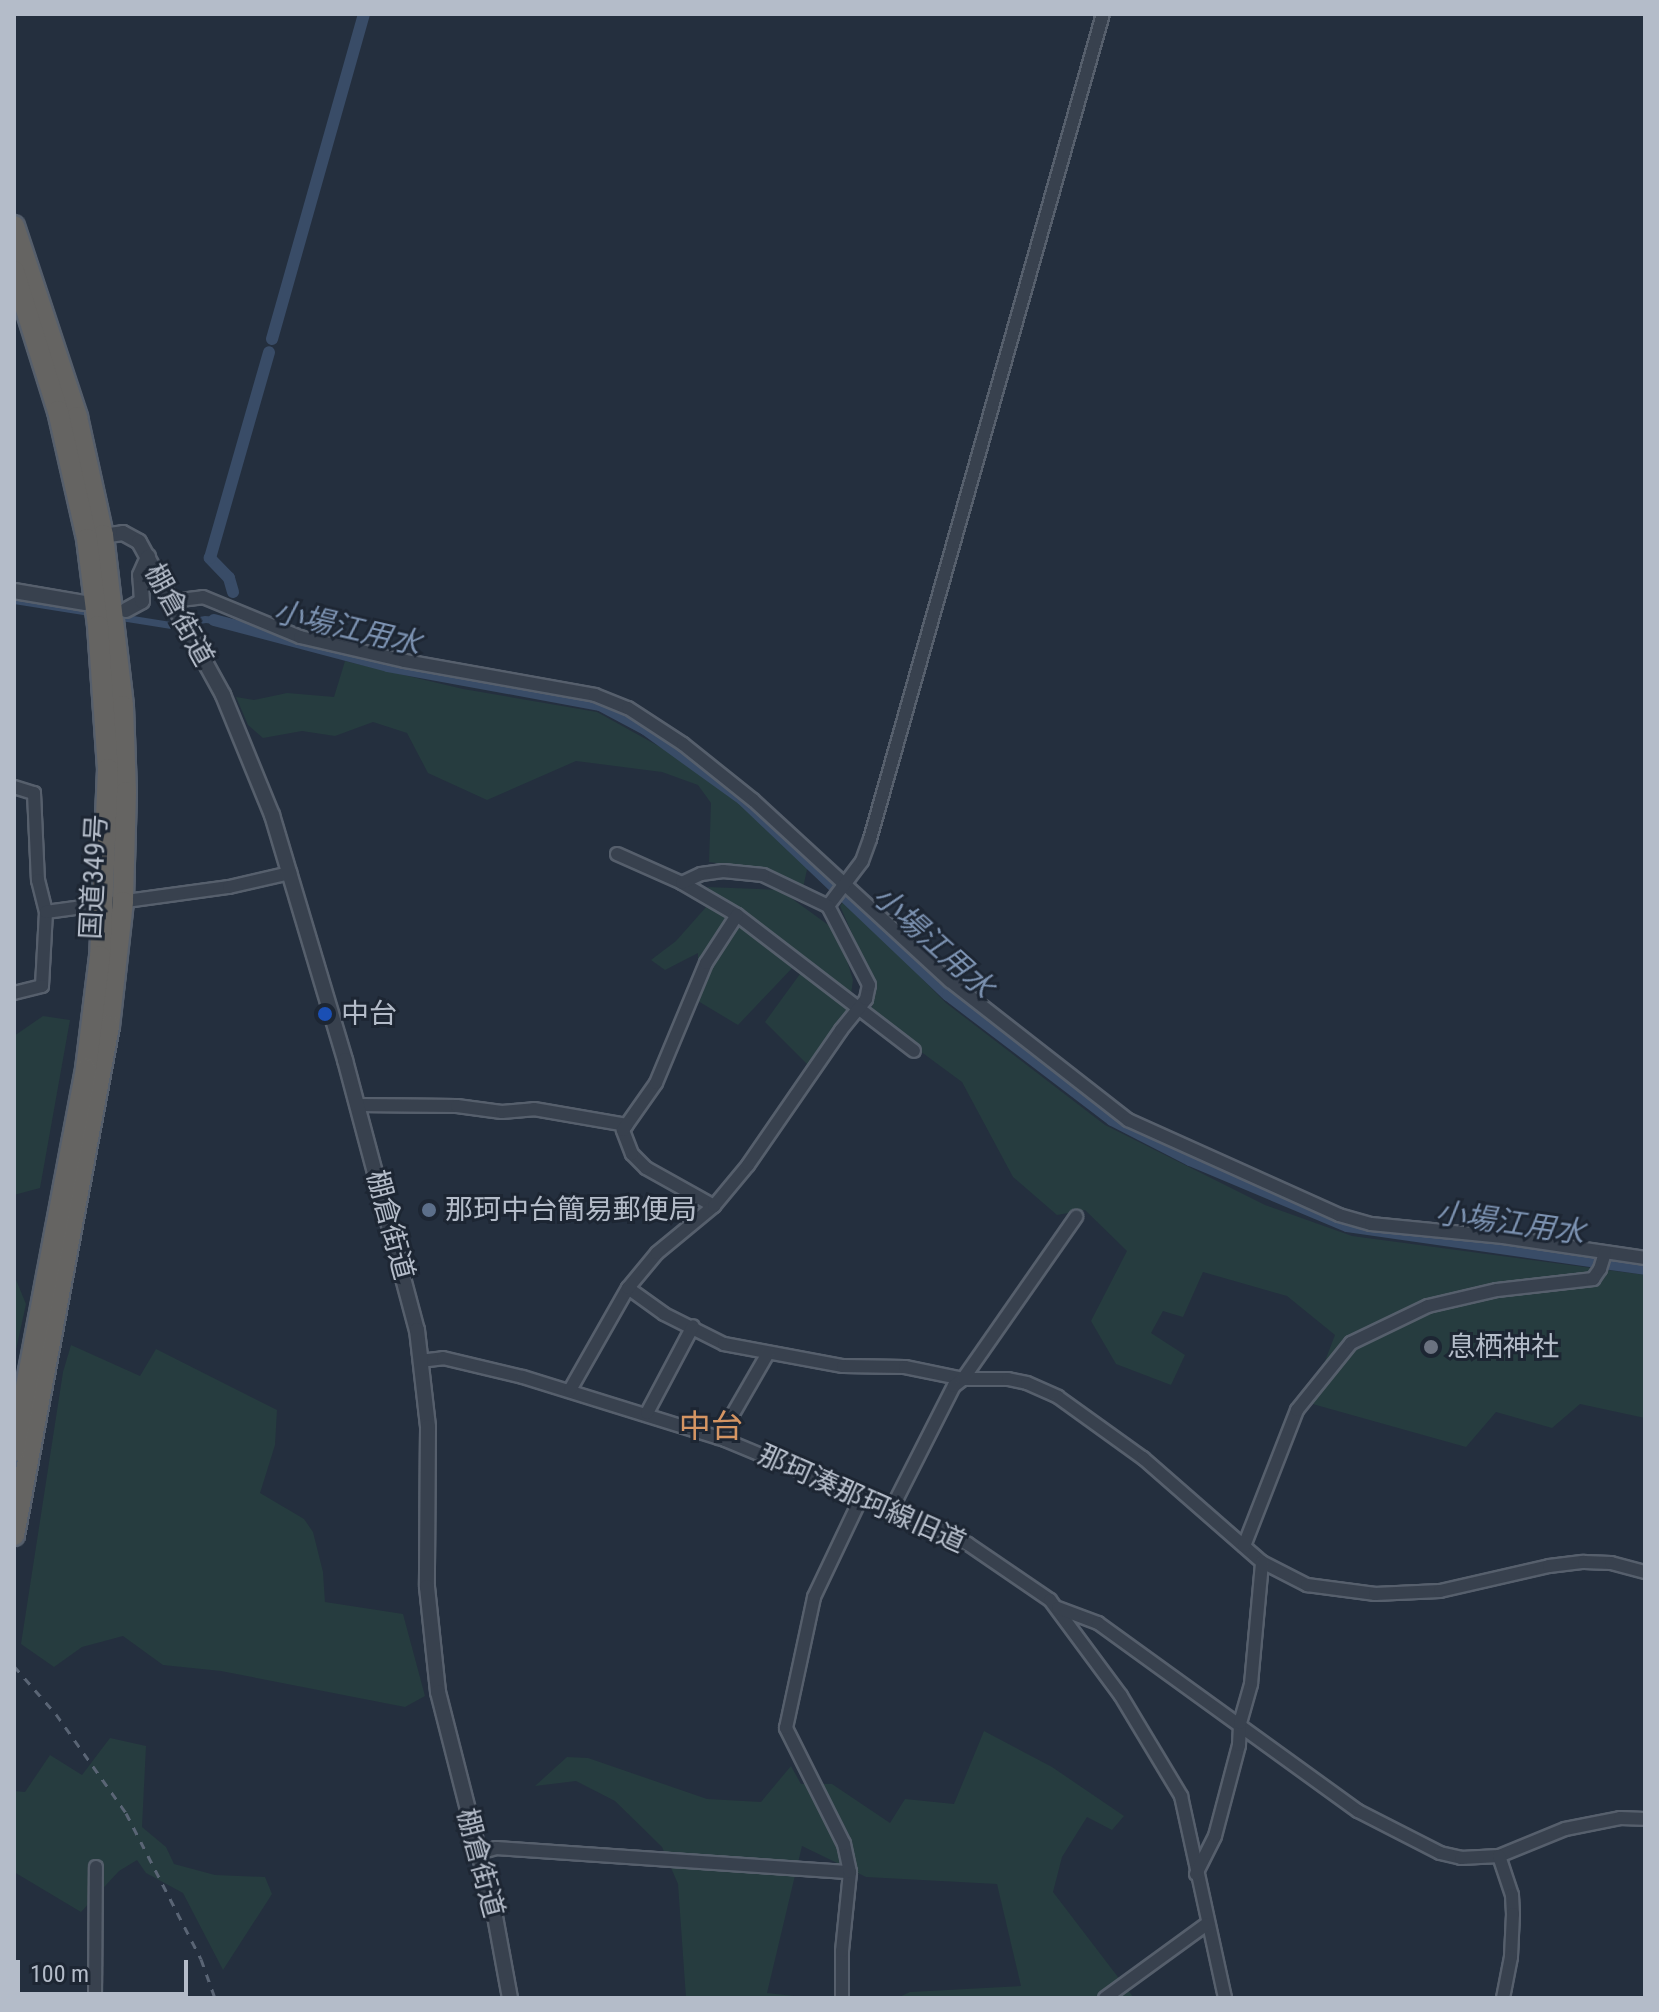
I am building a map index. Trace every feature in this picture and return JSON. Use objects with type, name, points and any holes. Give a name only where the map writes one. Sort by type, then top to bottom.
[{"type":"highway","name":"国道349号","points":[[14,226],[77,417],[123,706],[126,792],[113,904],[86,1069],[14,1451]]},
{"type":"highway","name":"国道349号","points":[[14,271],[95,537]]},
{"type":"highway","name":"国道349号","points":[[14,1535],[107,1039],[113,904]]},
{"type":"street","points":[[838,894],[862,861],[870,839],[1103,14]]},
{"type":"street","name":"棚倉街道","points":[[95,537],[133,536],[172,601],[242,737],[290,873],[358,1105],[407,1282],[420,1361],[428,1427],[427,1587],[438,1692],[479,1853],[510,1998]]},
{"type":"street","points":[[126,610],[142,601],[140,575],[148,557]]},
{"type":"street","points":[[14,591],[84,603]]},
{"type":"street","points":[[172,601],[203,597],[300,637],[405,661],[595,695],[628,708],[683,744],[753,800],[838,894],[1108,1107],[1151,1133],[1349,1218],[1400,1228],[1503,1237],[1603,1260],[1645,1258]]},
{"type":"street","points":[[14,787],[34,793],[38,880],[46,912],[42,986],[14,993]]},
{"type":"street","points":[[617,854],[682,883],[737,915],[914,1051]]},
{"type":"street","points":[[682,883],[701,874],[723,871],[763,875],[838,894]]},
{"type":"street","points":[[46,912],[229,887],[290,873]]},
{"type":"street","points":[[570,1390],[628,1288],[657,1253],[714,1206],[748,1165],[866,999],[869,985],[838,894]]},
{"type":"street","points":[[714,1206],[639,1161],[623,1130],[656,1083],[706,963],[737,915]]},
{"type":"street","points":[[358,1105],[457,1106],[502,1112],[534,1109],[627,1125]]},
{"type":"street","points":[[892,1508],[954,1386],[963,1379],[1076,1217]]},
{"type":"street","points":[[1244,1546],[1297,1410],[1351,1343],[1428,1306],[1497,1290],[1593,1279],[1603,1260]]},
{"type":"street","points":[[628,1288],[664,1314],[724,1344],[843,1366],[905,1367],[963,1379],[1008,1379],[1058,1397],[1143,1458],[1262,1562],[1307,1585],[1375,1594],[1440,1591],[1549,1566],[1584,1562],[1611,1563],[1645,1572]]},
{"type":"street","points":[[647,1413],[693,1326]]},
{"type":"street","points":[[719,1438],[768,1353]]},
{"type":"street","name":"那珂湊那珂線旧道","points":[[420,1361],[443,1358],[570,1390],[719,1438],[892,1508],[968,1544],[1058,1608],[1121,1696],[1181,1796],[1225,1998]]},
{"type":"street","points":[[842,1998],[842,1951],[850,1872],[844,1844],[786,1728],[814,1597],[862,1496]]},
{"type":"street","points":[[1196,1874],[1215,1836],[1239,1745],[1240,1723],[1251,1684],[1262,1562]]},
{"type":"street","points":[[1058,1608],[1098,1623],[1358,1811],[1396,1833],[1461,1858],[1499,1856],[1565,1829],[1620,1818],[1645,1819]]},
{"type":"street","points":[[479,1853],[496,1848],[850,1872]]},
{"type":"street","points":[[1499,1856],[1512,1895],[1513,1914],[1511,1957],[1503,1998]]},
{"type":"street","points":[[95,1998],[96,1867]]},
{"type":"street","points":[[1105,1998],[1207,1924]]},
{"type":"green space","points":[[345,661],[463,689],[597,712],[671,753],[740,804],[808,865],[803,888],[763,870],[709,862],[711,803],[698,785],[662,772],[576,761],[487,800],[428,773],[407,733],[373,722],[335,736],[302,731],[263,738],[248,725],[236,697],[254,700],[287,693],[334,697]]},
{"type":"green space","points":[[707,887],[780,890],[838,932],[853,980],[851,995],[845,1015],[810,1067],[765,1022],[808,963]]},
{"type":"green space","points":[[845,900],[946,1003],[1105,1125],[1265,1205],[1352,1236],[1645,1275],[1645,1418],[1580,1404],[1552,1428],[1496,1412],[1466,1447],[1309,1403],[1335,1335],[1287,1296],[1203,1272],[1183,1317],[1163,1311],[1151,1333],[1185,1355],[1171,1385],[1116,1364],[1091,1321],[1127,1251],[1085,1210],[1057,1215],[1013,1177],[962,1082],[871,1015],[875,986],[840,906]]},
{"type":"green space","points":[[707,906],[744,924],[794,966],[738,1025],[698,1001],[698,953],[665,970],[651,960],[676,941]]},
{"type":"green space","points":[[43,1016],[70,1020],[40,1188],[14,1195],[14,1036]]},
{"type":"green space","points":[[14,1275],[26,1304],[14,1359]]},
{"type":"green space","points":[[71,1345],[140,1376],[156,1349],[277,1410],[275,1445],[260,1493],[304,1519],[313,1532],[323,1572],[325,1602],[403,1614],[425,1696],[405,1707],[221,1671],[163,1665],[123,1636],[82,1647],[54,1667],[21,1644],[63,1372]]},
{"type":"green space","points":[[984,1731],[1052,1767],[1124,1816],[1112,1830],[1087,1817],[1062,1857],[1053,1892],[1134,1998],[897,1998],[910,1992],[1021,1986],[997,1884],[866,1877],[802,1846],[767,1993],[812,1998],[686,1998],[678,1884],[662,1847],[615,1801],[576,1781],[535,1786],[567,1757],[588,1758],[707,1799],[761,1802],[791,1766],[801,1784],[832,1784],[890,1823],[905,1799],[954,1804]]},
{"type":"green space","points":[[110,1738],[146,1746],[142,1827],[166,1847],[174,1864],[215,1875],[265,1877],[272,1894],[223,1970],[183,1893],[146,1873],[137,1860],[119,1871],[81,1912],[14,1872],[14,1791],[25,1792],[50,1755],[82,1775]]},
{"type":"water","points":[[14,597],[171,622],[205,616],[229,618],[227,626],[206,623],[171,629],[14,604]]},
{"type":"waterway","points":[[272,339],[364,14]]},
{"type":"waterway","points":[[233,592],[229,578],[210,558],[269,352]]},
{"type":"waterway","name":"小場江用水","points":[[214,620],[388,666],[600,705],[645,729],[742,799],[948,995],[1112,1120],[1190,1160],[1347,1226],[1645,1269]]},
{"type":"railway","points":[[14,1666],[56,1714],[126,1813],[201,1959],[215,1998]]},
{"type":"place","name":"中台","points":[[325,1014]]},
{"type":"place","name":"那珂中台簡易郵便局","points":[[429,1210]]},
{"type":"place","name":"息栖神社","points":[[1431,1347]]},
{"type":"district","name":"中台","points":[[711,1426]]}]
